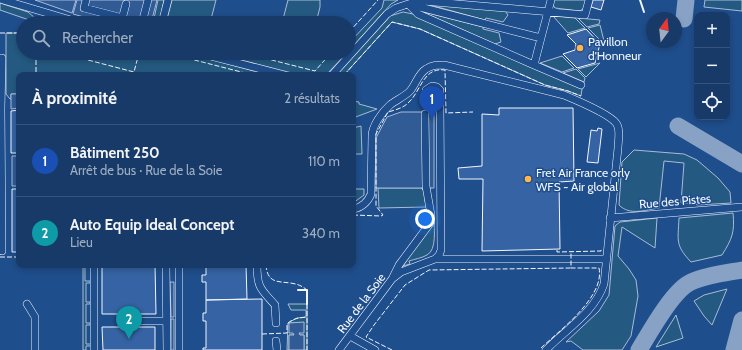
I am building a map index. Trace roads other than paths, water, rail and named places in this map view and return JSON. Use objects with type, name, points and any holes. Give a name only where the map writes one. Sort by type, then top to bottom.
[{"type":"street","points":[[3,0],[57,16]]},
{"type":"street","points":[[86,0],[84,8],[109,16]]},
{"type":"street","points":[[144,16],[148,0]]},
{"type":"street","points":[[164,16],[168,0]]},
{"type":"street","points":[[534,65],[551,0]]},
{"type":"street","points":[[356,48],[387,14],[396,8],[422,1],[585,15],[589,0]]},
{"type":"street","points":[[123,16],[126,4]]},
{"type":"street","points":[[408,4],[541,38]]},
{"type":"street","points":[[408,4],[418,14],[581,86]]},
{"type":"street","points":[[0,58],[2,58],[2,251]]},
{"type":"street","points":[[226,60],[272,72]]},
{"type":"street","points":[[335,72],[346,60]]},
{"type":"street","points":[[356,208],[364,205],[370,199],[372,132],[381,116],[391,104],[404,97],[425,69],[434,65],[444,65],[564,95],[605,115],[616,123],[618,130],[618,148],[604,284],[596,301],[578,321],[546,350]]},
{"type":"street","points":[[436,259],[441,250],[440,104]]},
{"type":"street","points":[[392,279],[399,265],[431,222],[426,186],[425,114]]},
{"type":"street","name":"Rue des Pistes","points":[[610,218],[742,207]]},
{"type":"street","points":[[436,259],[607,259]]},
{"type":"street","name":"Rue de la Soie","points":[[339,350],[392,279],[401,272],[436,259]]},
{"type":"street","points":[[94,268],[94,350]]},
{"type":"street","points":[[166,268],[167,350]]},
{"type":"street","points":[[179,268],[179,350]]},
{"type":"street","points":[[257,268],[258,284],[263,292],[275,304],[276,323]]},
{"type":"street","points":[[28,304],[35,317],[35,350]]},
{"type":"street","points":[[135,321],[166,321]]},
{"type":"street","points":[[350,336],[375,350]]},
{"type":"street","points":[[276,341],[277,350]]},
{"type":"place","name":"Pavillon d'Honneur","points":[[580,48]]},
{"type":"place","name":"Bâtiment 250","points":[[432,119]]},
{"type":"place","name":"Fret Air France orly WFS - Air global","points":[[528,179]]},
{"type":"place","name":"Auto Equip Ideal Concept","points":[[129,339]]}]
